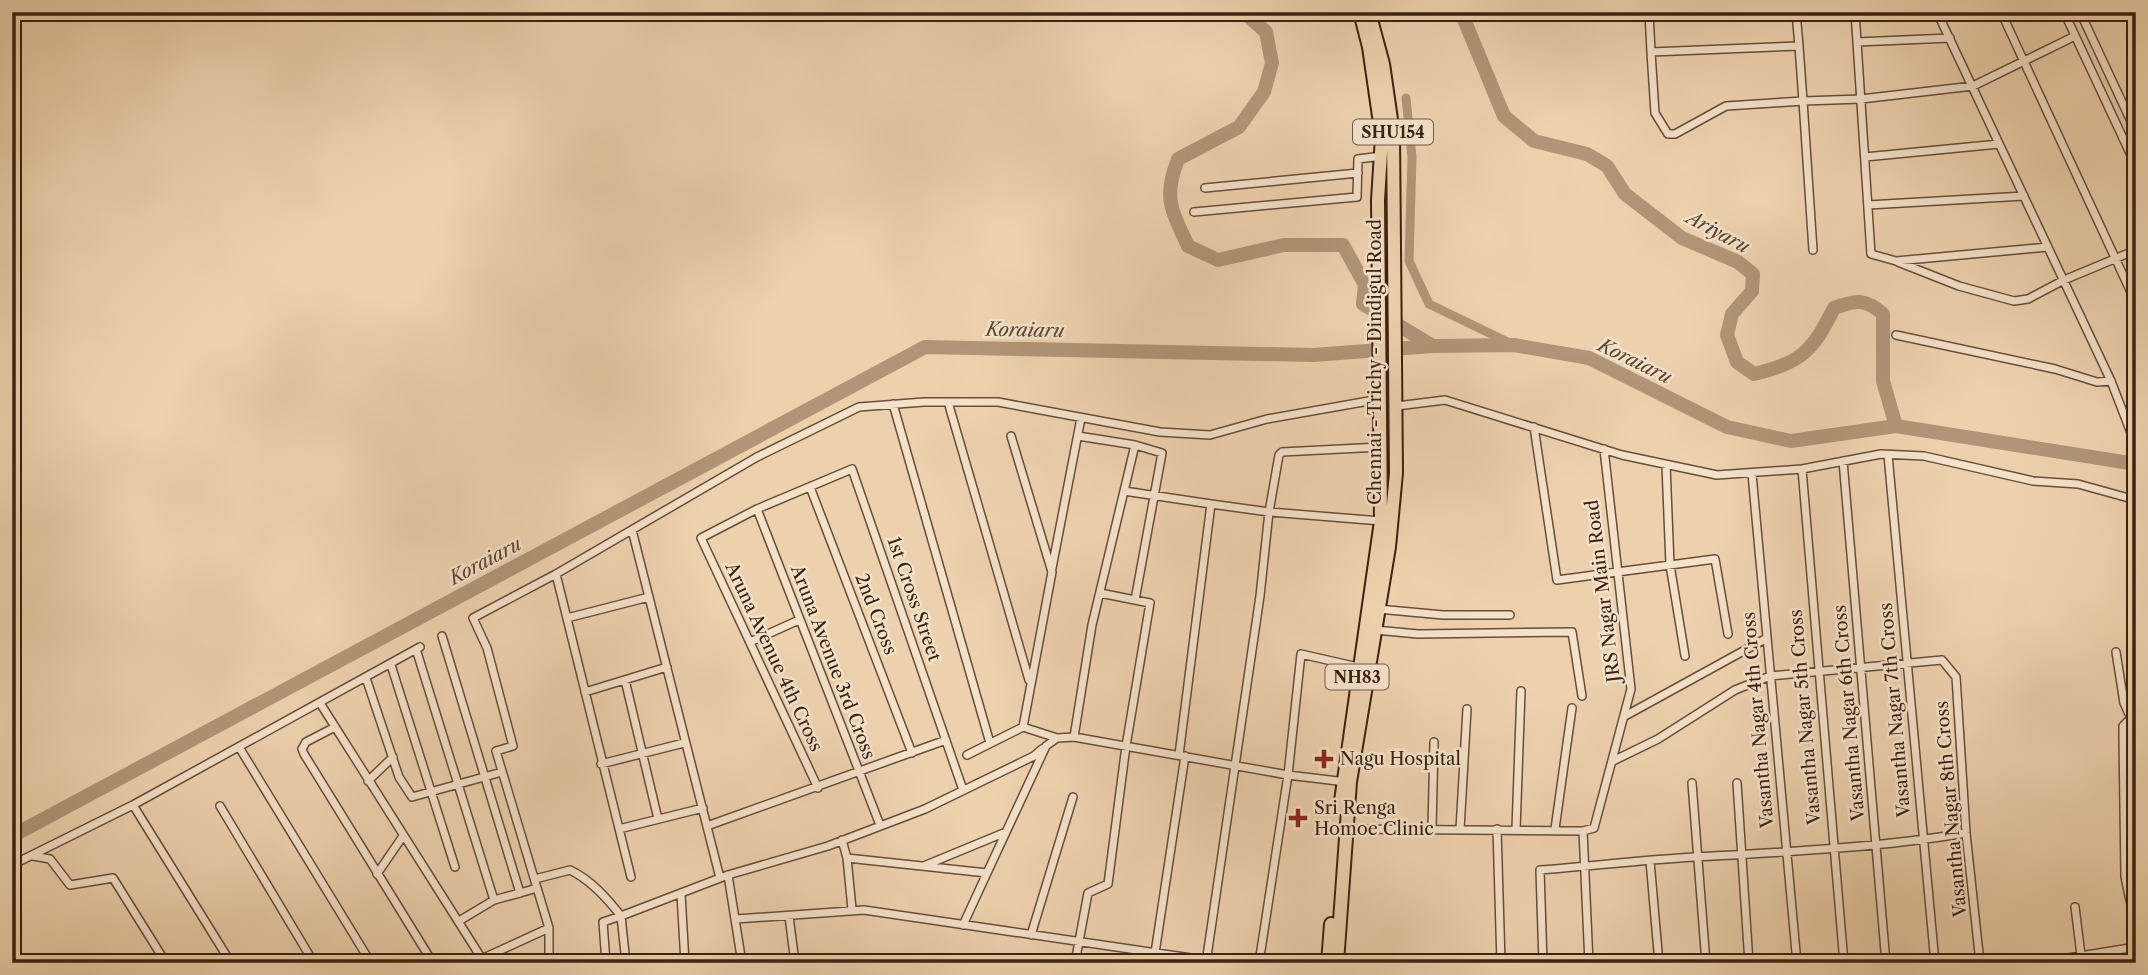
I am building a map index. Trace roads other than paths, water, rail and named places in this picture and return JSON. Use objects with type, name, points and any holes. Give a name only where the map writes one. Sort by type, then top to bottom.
[{"type":"highway","name":"Chennai - Trichy - Dindigul Road","points":[[1336,963],[1346,829],[1346,782],[1369,629],[1381,521],[1378,200],[1383,156],[1381,118],[1360,12]]},
{"type":"highway","name":"Chennai - Trichy - Dindigul Road","points":[[1328,963],[1358,667],[1377,608],[1394,505],[1396,400],[1393,133],[1383,64],[1369,12]]},
{"type":"street","points":[[1648,12],[1655,113],[1668,134],[1675,134],[1726,106],[1861,99],[1973,86],[2075,36]]},
{"type":"street","points":[[1796,12],[1813,250]]},
{"type":"street","points":[[1855,12],[1871,254],[1959,286],[2014,300],[2028,299],[2064,280],[2136,250]]},
{"type":"street","points":[[1937,12],[2111,380],[2133,438]]},
{"type":"street","points":[[2001,12],[2136,303]]},
{"type":"street","points":[[2064,12],[2136,166]]},
{"type":"street","points":[[2080,12],[2136,132]]},
{"type":"street","points":[[1857,42],[1950,38]]},
{"type":"street","points":[[1651,52],[1799,46]]},
{"type":"street","points":[[1865,157],[1999,144]]},
{"type":"street","points":[[1194,212],[1357,197],[1358,159],[1383,156]]},
{"type":"street","points":[[1205,188],[1358,173]]},
{"type":"street","points":[[1868,205],[2024,196]]},
{"type":"street","points":[[1896,261],[2048,247]]},
{"type":"street","points":[[1896,335],[2055,369],[2097,382],[2111,380]]},
{"type":"street","points":[[549,963],[549,928],[496,751],[513,746],[486,648],[473,618],[555,574],[757,457],[859,407],[998,402],[1160,432],[1210,435],[1267,419],[1380,395]]},
{"type":"street","points":[[1396,400],[1445,400],[1604,449],[1717,475],[1802,469],[1888,454],[1924,456],[2033,481],[2078,484],[2136,500]]},
{"type":"street","points":[[948,402],[1031,684]]},
{"type":"street","points":[[893,404],[990,743]]},
{"type":"street","points":[[1023,727],[1081,418]]},
{"type":"street","points":[[1534,427],[1558,580],[1715,559],[1728,634]]},
{"type":"street","points":[[1011,436],[1052,572]]},
{"type":"street","points":[[1078,436],[1135,445],[1162,453],[1135,600]]},
{"type":"street","points":[[1074,737],[1100,593],[1135,445]]},
{"type":"street","points":[[1206,962],[1279,455],[1282,452],[1380,447]]},
{"type":"street","name":"JRS Nagar Main Road","points":[[1583,831],[1594,828],[1631,689],[1604,449]]},
{"type":"street","name":"Vasantha Nagar 7th Cross","points":[[1888,454],[1935,963]]},
{"type":"street","name":"Vasantha Nagar 6th Cross","points":[[1843,461],[1886,963]]},
{"type":"street","points":[[1666,465],[1670,565],[1685,656]]},
{"type":"street","name":"1st Cross Street","points":[[810,487],[852,469],[963,790]]},
{"type":"street","name":"Vasantha Nagar 5th Cross","points":[[1802,469],[1832,848],[1844,963]]},
{"type":"street","name":"Vasantha Nagar 4th Cross","points":[[1752,474],[1797,963]]},
{"type":"street","points":[[757,509],[810,487]]},
{"type":"street","name":"2nd Cross","points":[[810,487],[912,753]]},
{"type":"street","points":[[1124,491],[1269,512],[1381,521]]},
{"type":"street","points":[[1155,953],[1182,755],[1211,504]]},
{"type":"street","name":"Aruna Avenue 4th Cross","points":[[757,509],[701,538],[818,788]]},
{"type":"street","name":"Aruna Avenue 3rd Cross","points":[[757,509],[880,825]]},
{"type":"street","points":[[632,530],[684,743],[736,919],[742,963]]},
{"type":"street","points":[[555,574],[631,877]]},
{"type":"street","points":[[1074,963],[1088,893],[1108,884],[1126,746],[1150,603],[1100,593]]},
{"type":"street","points":[[567,618],[649,597]]},
{"type":"street","points":[[1377,608],[1443,615],[1510,615]]},
{"type":"street","points":[[750,642],[799,620]]},
{"type":"street","points":[[1369,629],[1418,634],[1572,632],[1582,696]]},
{"type":"street","points":[[442,636],[520,893]]},
{"type":"street","points":[[1625,716],[1766,638]]},
{"type":"street","points":[[12,865],[133,805],[418,648],[494,900]]},
{"type":"street","points":[[2116,652],[2124,703],[2133,714],[2123,726],[2124,823],[2125,877],[2136,928]]},
{"type":"street","points":[[1259,963],[1288,775],[1301,654],[1358,667]]},
{"type":"street","name":"Vasantha Nagar 8th Cross","points":[[1907,662],[1942,660],[1956,677],[1966,832],[1980,962]]},
{"type":"street","points":[[1613,761],[1658,739],[1735,690],[1770,677],[1907,662]]},
{"type":"street","points":[[391,665],[455,867]]},
{"type":"street","points":[[585,692],[667,667]]},
{"type":"street","points":[[366,678],[408,793],[415,797],[502,772]]},
{"type":"street","points":[[625,680],[657,819]]},
{"type":"street","points":[[1516,829],[1521,691]]},
{"type":"street","points":[[320,703],[483,960],[549,928]]},
{"type":"street","points":[[1555,829],[1572,708]]},
{"type":"street","points":[[1460,829],[1467,709]]},
{"type":"street","points":[[335,727],[306,742],[302,750],[433,963]]},
{"type":"street","points":[[967,755],[1023,727],[1057,738],[1074,737],[1288,775],[1346,782]]},
{"type":"street","points":[[606,963],[603,922],[724,877],[842,840],[880,825],[1034,757],[1057,738]]},
{"type":"street","points":[[707,826],[946,740]]},
{"type":"street","points":[[1432,829],[1434,742]]},
{"type":"street","points":[[601,764],[684,743]]},
{"type":"street","points":[[963,925],[1046,746]]},
{"type":"street","points":[[239,747],[371,963]]},
{"type":"street","points":[[368,781],[393,757]]},
{"type":"street","points":[[1692,783],[1706,963]]},
{"type":"street","points":[[1737,783],[1749,963]]},
{"type":"street","points":[[1031,935],[1073,797]]},
{"type":"street","points":[[133,805],[231,963]]},
{"type":"street","points":[[220,807],[314,963]]},
{"type":"street","points":[[619,829],[702,808]]},
{"type":"street","points":[[2124,823],[2136,821]]},
{"type":"street","points":[[1346,829],[1583,831],[1587,867],[1589,963]]},
{"type":"street","points":[[1497,829],[1500,963]]},
{"type":"street","points":[[923,866],[1006,831]]},
{"type":"street","points":[[1543,963],[1540,870],[1696,857],[1786,854],[1922,840],[1966,832]]},
{"type":"street","points":[[377,874],[403,836]]},
{"type":"street","points":[[842,840],[847,858],[852,909]]},
{"type":"street","points":[[31,855],[50,859],[69,885],[113,878],[166,963]]},
{"type":"street","points":[[847,858],[987,873]]},
{"type":"street","points":[[1650,861],[1659,963]]},
{"type":"street","points":[[535,879],[570,870],[590,883],[621,916],[626,963]]},
{"type":"street","points":[[459,921],[494,900],[537,888]]},
{"type":"street","points":[[681,894],[685,963]]},
{"type":"street","points":[[2075,907],[2081,959]]},
{"type":"street","points":[[736,919],[852,909],[1224,963]]},
{"type":"street","points":[[789,916],[795,963]]},
{"type":"street","points":[[1967,963],[2081,959],[2136,947]]},
{"type":"street","points":[[846,963],[854,963]]},
{"type":"waterway","points":[[1244,12],[1266,32],[1272,63],[1264,92],[1239,127],[1178,159],[1171,184],[1171,203],[1188,246],[1218,260],[1284,245],[1343,245],[1365,285],[1363,304],[1433,346]]},
{"type":"waterway","name":"Ariyaru","points":[[1461,12],[1504,116],[1534,141],[1587,154],[1607,166],[1625,194],[1682,238],[1738,262],[1753,274],[1752,291],[1732,314],[1727,335],[1737,362],[1754,374],[1795,359],[1812,345],[1834,308],[1841,305],[1865,303],[1883,314],[1883,381],[1896,426]]},
{"type":"waterway","points":[[1406,98],[1412,157],[1409,261],[1429,304],[1514,345]]},
{"type":"waterway","name":"Koraiaru","points":[[12,836],[925,347],[1313,355],[1433,346],[1514,345],[1589,358],[1727,427],[1791,441],[1896,426],[2136,464]]},
{"type":"place","name":"Nagu Hospital","points":[[1324,759]]},
{"type":"place","name":"Sri Renga Homoe Clinic","points":[[1298,818]]}]
